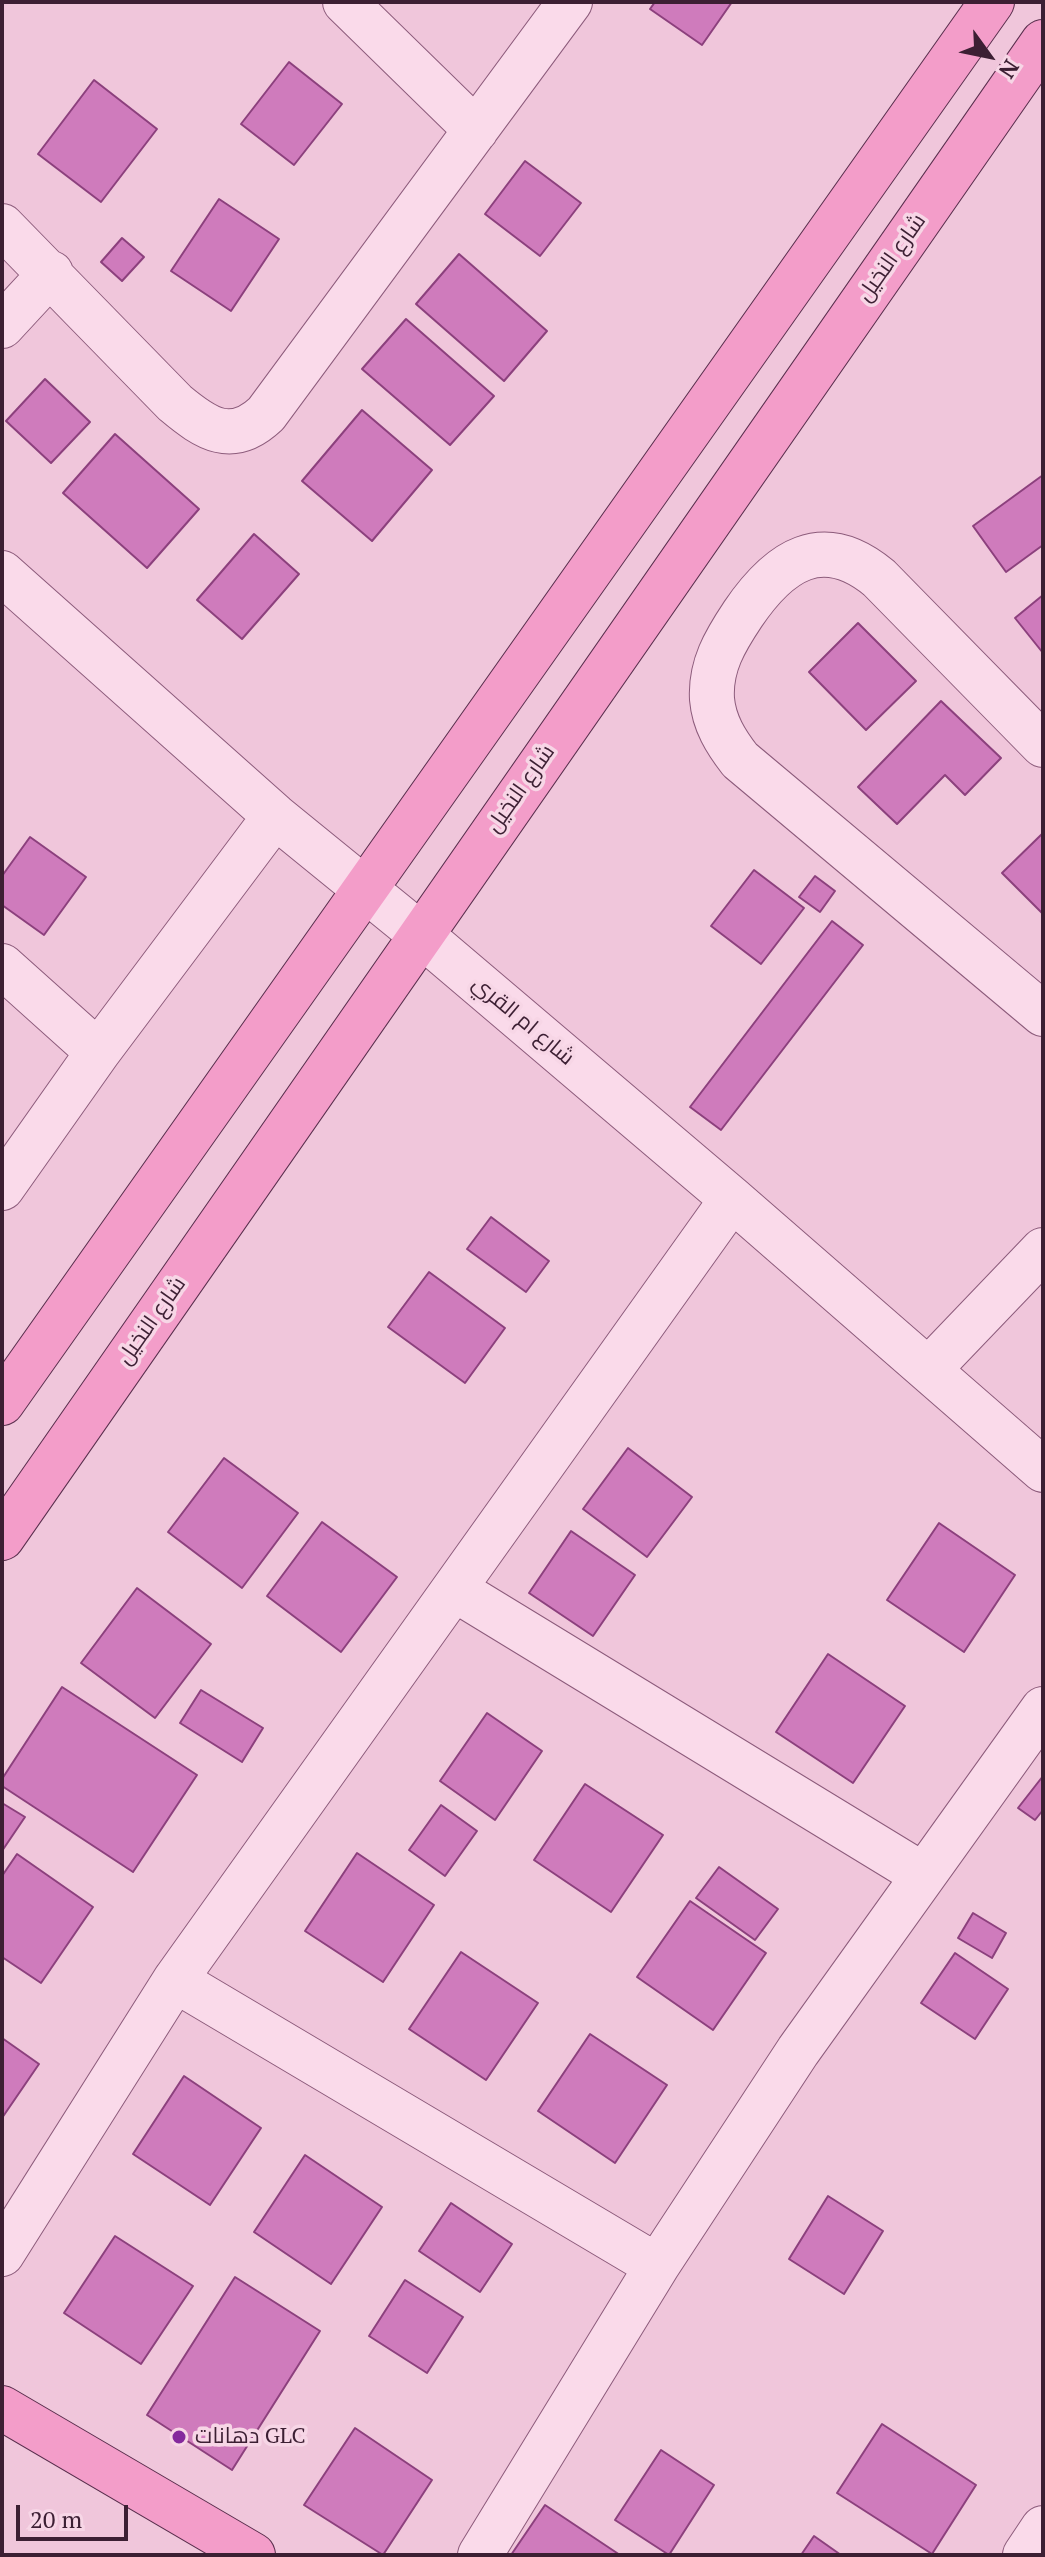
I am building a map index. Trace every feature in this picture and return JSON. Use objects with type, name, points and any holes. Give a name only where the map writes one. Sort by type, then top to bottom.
[{"type":"main road","points":[[2,1403],[992,2]]},
{"type":"main road","name":"شارع النخيل","points":[[2,1538],[1043,42]]},
{"type":"main road","points":[[2,2408],[253,2555]]},
{"type":"street","points":[[345,2],[476,130]]},
{"type":"street","points":[[2,226],[175,403],[204,427],[233,432],[250,429],[266,414],[570,2]]},
{"type":"street","points":[[2,326],[51,273]]},
{"type":"street","points":[[1043,745],[879,578],[847,558],[828,554],[790,562],[774,573],[726,639],[712,680],[717,723],[740,760],[1043,1014]]},
{"type":"street","name":"شارع ام القري","points":[[2,573],[275,816],[420,934],[732,1199],[930,1368],[1043,1470]]},
{"type":"street","points":[[2,1188],[98,1052],[275,816]]},
{"type":"street","points":[[2,966],[98,1052]]},
{"type":"street","points":[[2,2254],[175,1980],[732,1199]]},
{"type":"street","points":[[930,1368],[1043,1250]]},
{"type":"street","points":[[454,1589],[923,1875]]},
{"type":"street","points":[[480,2555],[657,2266],[798,2051],[1043,1709]]},
{"type":"street","points":[[175,1980],[657,2266]]},
{"type":"street","points":[[1025,2555],[1043,2528]]},
{"type":"building","points":[[655,2],[732,2],[702,45],[650,9]]},
{"type":"building","points":[[289,62],[342,104],[294,165],[241,124]]},
{"type":"building","points":[[94,80],[157,129],[101,202],[38,154]]},
{"type":"building","points":[[525,161],[581,203],[540,256],[485,214]]},
{"type":"building","points":[[219,199],[279,239],[231,311],[171,271]]},
{"type":"building","points":[[122,238],[144,257],[122,281],[101,262]]},
{"type":"building","points":[[459,254],[547,331],[504,381],[416,304]]},
{"type":"building","points":[[406,319],[494,396],[450,445],[362,369]]},
{"type":"building","points":[[45,379],[90,422],[51,463],[6,421]]},
{"type":"building","points":[[362,410],[432,470],[372,541],[302,481]]},
{"type":"building","points":[[115,434],[199,509],[147,568],[63,493]]},
{"type":"building","points":[[1043,475],[1043,545],[1006,572],[973,526]]},
{"type":"building","points":[[254,534],[299,574],[242,639],[197,600]]},
{"type":"building","points":[[1043,595],[1043,653],[1015,618]]},
{"type":"building","points":[[858,623],[916,681],[866,730],[809,672]]},
{"type":"building","points":[[941,701],[1001,758],[965,795],[945,775],[897,824],[858,787]]},
{"type":"building","points":[[1043,833],[1043,914],[1002,873]]},
{"type":"building","points":[[30,837],[86,877],[44,935],[2,905],[2,876]]},
{"type":"building","points":[[754,870],[804,908],[761,964],[711,926]]},
{"type":"building","points":[[815,876],[835,891],[820,912],[799,897]]},
{"type":"building","points":[[832,921],[863,945],[721,1130],[690,1107]]},
{"type":"building","points":[[491,1217],[549,1261],[526,1292],[467,1249]]},
{"type":"building","points":[[429,1272],[505,1328],[465,1383],[388,1327]]},
{"type":"building","points":[[628,1448],[692,1497],[647,1557],[583,1509]]},
{"type":"building","points":[[224,1458],[298,1513],[242,1588],[168,1532]]},
{"type":"building","points":[[322,1522],[397,1577],[341,1652],[267,1596]]},
{"type":"building","points":[[939,1523],[1015,1575],[964,1652],[887,1600]]},
{"type":"building","points":[[571,1531],[635,1575],[593,1636],[529,1593]]},
{"type":"building","points":[[137,1588],[211,1644],[155,1718],[81,1663]]},
{"type":"building","points":[[828,1654],[905,1706],[853,1783],[776,1732]]},
{"type":"building","points":[[62,1687],[197,1775],[133,1872],[2,1786],[2,1779]]},
{"type":"building","points":[[201,1690],[263,1728],[242,1762],[180,1723]]},
{"type":"building","points":[[487,1713],[542,1751],[495,1820],[440,1781]]},
{"type":"building","points":[[1043,1776],[1043,1810],[1035,1820],[1018,1808]]},
{"type":"building","points":[[585,1784],[663,1835],[611,1912],[534,1860]]},
{"type":"building","points":[[2,1803],[25,1817],[2,1851]]},
{"type":"building","points":[[441,1805],[477,1831],[445,1876],[409,1850]]},
{"type":"building","points":[[357,1853],[434,1905],[383,1982],[305,1931]]},
{"type":"building","points":[[17,1854],[93,1907],[41,1983],[2,1957],[2,1876]]},
{"type":"building","points":[[719,1867],[778,1909],[755,1940],[696,1898]]},
{"type":"building","points":[[690,1901],[766,1953],[713,2030],[637,1977]]},
{"type":"building","points":[[973,1913],[1006,1933],[992,1958],[958,1938]]},
{"type":"building","points":[[461,1952],[538,2003],[486,2080],[409,2029]]},
{"type":"building","points":[[955,1953],[1008,1989],[975,2039],[921,2003]]},
{"type":"building","points":[[590,2034],[667,2085],[615,2163],[538,2111]]},
{"type":"building","points":[[2,2038],[39,2064],[2,2118]]},
{"type":"building","points":[[184,2076],[261,2128],[210,2205],[133,2154]]},
{"type":"building","points":[[305,2155],[382,2207],[331,2284],[254,2232]]},
{"type":"building","points":[[828,2196],[883,2231],[844,2294],[789,2259]]},
{"type":"building","points":[[451,2203],[512,2244],[480,2292],[419,2251]]},
{"type":"building","points":[[115,2236],[193,2286],[141,2364],[64,2313]]},
{"type":"building","points":[[235,2277],[320,2331],[232,2470],[147,2415]]},
{"type":"building","points":[[405,2280],[463,2317],[427,2373],[369,2336]]},
{"type":"building","points":[[882,2424],[976,2485],[932,2554],[837,2493]]},
{"type":"building","points":[[355,2428],[432,2480],[383,2555],[304,2505]]},
{"type":"building","points":[[661,2450],[714,2485],[669,2555],[615,2520]]},
{"type":"building","points":[[545,2505],[620,2555],[511,2555]]},
{"type":"building","points":[[814,2536],[841,2555],[801,2555]]},
{"type":"place","name":"دهانات GLC","points":[[179,2437]]}]
